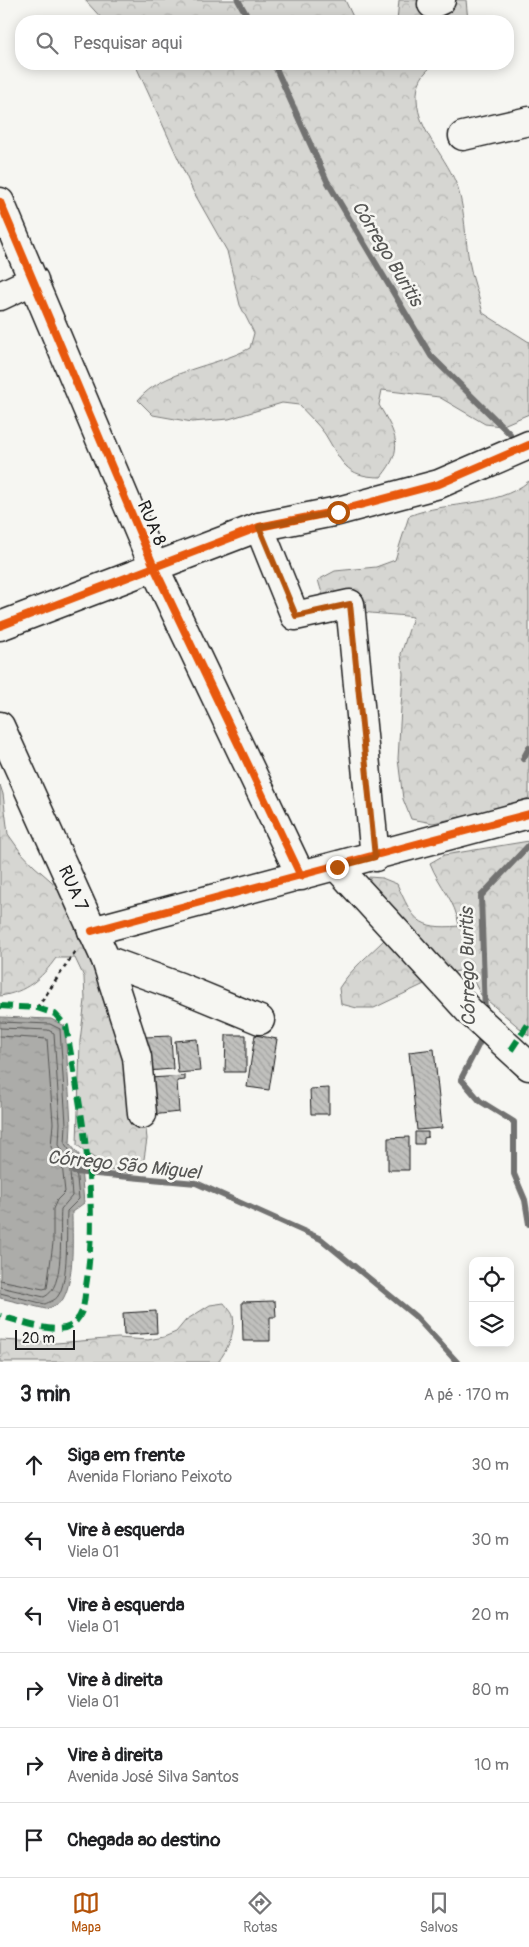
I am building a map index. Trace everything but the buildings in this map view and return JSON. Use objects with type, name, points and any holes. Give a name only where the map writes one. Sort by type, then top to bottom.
[{"type":"street","points":[[463,136],[529,121]]},
{"type":"street","name":"RUA 8","points":[[0,202],[154,567],[300,876]]},
{"type":"street","points":[[0,296],[34,280]]},
{"type":"street","points":[[0,626],[259,527],[338,512],[439,484],[529,445]]},
{"type":"street","points":[[259,527],[296,616],[350,604],[375,857]]},
{"type":"street","name":"RUA 7","points":[[0,726],[106,960],[137,1057],[142,1114]]},
{"type":"street","points":[[92,931],[375,857],[529,814]]},
{"type":"street","points":[[337,867],[469,1011],[529,1066]]},
{"type":"street","points":[[106,960],[180,986],[260,1020]]},
{"type":"path","points":[[37,1008],[74,952],[92,931]]},
{"type":"green space","points":[[85,0],[345,0],[352,15],[99,15]]},
{"type":"green space","points":[[399,0],[466,0],[467,15],[398,15]]},
{"type":"green space","points":[[138,70],[427,70],[421,78],[417,93],[419,111],[422,123],[448,166],[458,189],[470,268],[483,313],[529,342],[529,414],[501,426],[485,424],[439,397],[382,390],[379,405],[393,433],[395,449],[389,467],[381,477],[359,474],[346,466],[322,430],[299,405],[282,403],[229,419],[192,422],[153,415],[138,400],[149,390],[175,375],[250,348],[254,333],[240,305],[227,251],[193,191]]},
{"type":"green space","points":[[529,481],[529,798],[493,810],[433,823],[411,819],[403,799],[398,759],[403,674],[401,654],[413,617],[353,611],[342,608],[325,599],[318,580],[335,571],[376,567],[395,560],[409,516],[424,511],[501,496],[516,490]]},
{"type":"green space","points":[[0,785],[3,794],[8,834],[34,866],[66,894],[140,1073],[147,1139],[144,1159],[129,1173],[110,1170],[77,1145],[80,1041],[85,1000],[84,977],[75,958],[56,958],[39,978],[25,988],[0,996]]},
{"type":"green space","points":[[529,841],[529,1036],[481,995],[473,980],[458,971],[441,976],[374,1008],[357,1008],[341,1004],[339,988],[355,968],[385,939],[368,892],[369,877],[382,878],[397,884],[413,914],[425,924],[445,927],[459,926],[451,901],[430,863],[444,855]]},
{"type":"green space","points":[[224,1303],[231,1311],[234,1322],[232,1334],[225,1352],[218,1362],[0,1362],[0,1340],[56,1343],[118,1338],[148,1340],[164,1337],[176,1332],[186,1320],[210,1305]]},
{"type":"water","points":[[0,1017],[51,1019],[65,1026],[71,1124],[70,1144],[80,1156],[84,1203],[72,1212],[72,1256],[67,1290],[60,1302],[46,1309],[0,1298]]},
{"type":"waterway","name":"Córrego Buritis","points":[[238,0],[247,15]]},
{"type":"waterway","name":"Córrego Buritis","points":[[277,70],[327,181],[431,356],[510,434]]},
{"type":"waterway","name":"Córrego Buritis","points":[[523,759],[529,748]]},
{"type":"waterway","name":"Córrego Buritis","points":[[485,1014],[481,896],[529,845]]},
{"type":"waterway","name":"Córrego Buritis","points":[[484,1034],[461,1079],[480,1101],[514,1122],[514,1174],[525,1200],[529,1224]]},
{"type":"waterway","name":"Córrego São Miguel","points":[[74,1172],[196,1183],[321,1239],[415,1316],[457,1362]]},
{"type":"marked path","points":[[0,1006],[37,1008],[55,1014],[66,1026],[83,1123],[90,1188],[91,1220],[90,1253],[84,1302],[79,1318],[70,1326],[55,1329],[0,1316]]},
{"type":"marked path","points":[[511,1050],[529,1023]]},
{"type":"cycle path","points":[[0,202],[154,567],[301,876]]},
{"type":"cycle path","points":[[0,626],[259,527],[338,511],[439,484],[529,445]]},
{"type":"cycle path","points":[[92,931],[529,814]]},
{"type":"route","points":[[337,867],[375,857],[350,604],[296,616],[259,527],[338,512]]}]
